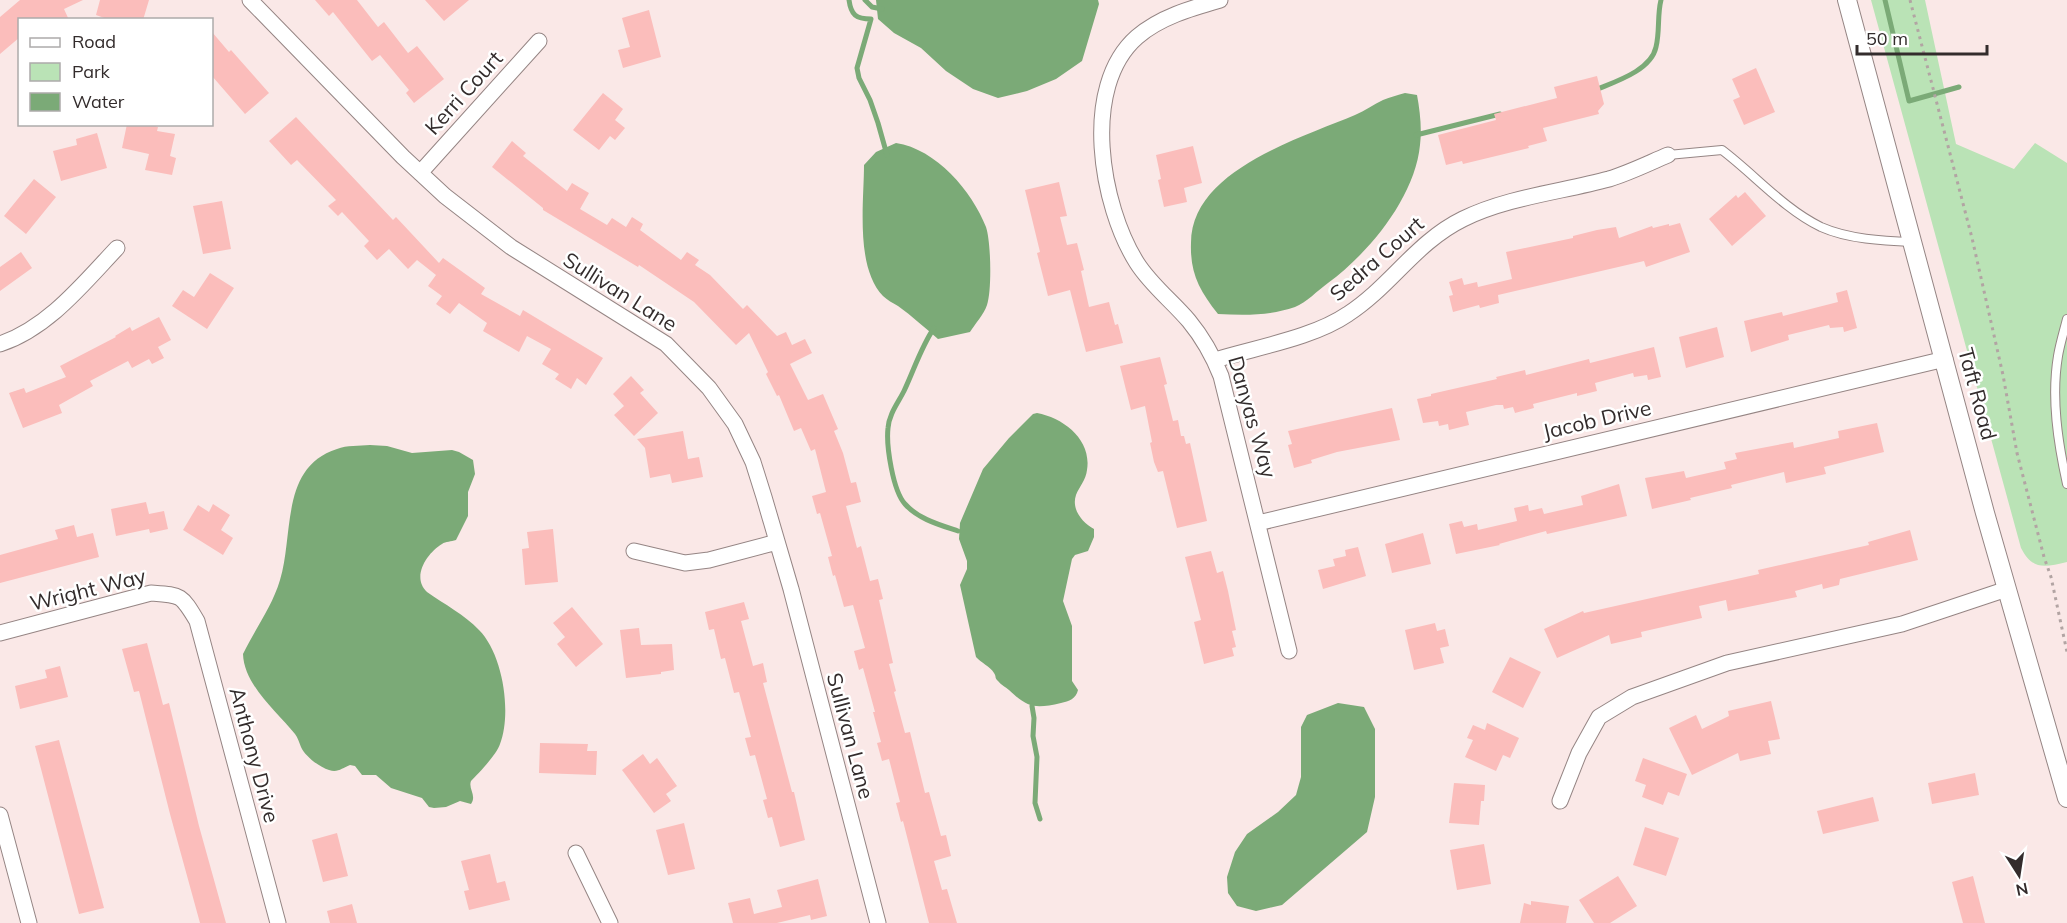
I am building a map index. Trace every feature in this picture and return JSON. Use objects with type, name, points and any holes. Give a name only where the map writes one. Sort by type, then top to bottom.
[{"type":"street","name":"Sullivan Lane","points":[[250,0],[403,157],[445,196],[511,247],[666,344],[709,388],[735,424],[753,462],[791,589],[878,923]]},
{"type":"street","name":"Danyas Way","points":[[1220,0],[1190,9],[1156,24],[1137,36],[1121,55],[1102,110],[1103,166],[1115,213],[1137,263],[1149,280],[1189,321],[1210,350],[1225,386],[1289,651]]},
{"type":"street","name":"Taft Road","points":[[1847,0],[1985,513],[2067,798]]},
{"type":"street","name":"Kerri Court","points":[[420,173],[539,41]]},
{"type":"street","name":"Sedra Court","points":[[1215,360],[1328,326],[1347,315],[1381,288],[1416,251],[1438,233],[1464,218],[1501,205],[1611,178],[1668,155]]},
{"type":"street","points":[[0,344],[11,340],[49,316],[117,248]]},
{"type":"street","name":"Jacob Drive","points":[[1258,523],[1945,359]]},
{"type":"street","points":[[634,551],[686,563],[709,561],[777,542]]},
{"type":"street","points":[[1560,801],[1580,753],[1599,717],[1632,697],[1727,663],[1902,624],[2007,589]]},
{"type":"street","name":"Wright Way","points":[[0,633],[151,593],[175,594],[184,600]]},
{"type":"street","name":"Anthony Drive","points":[[184,600],[197,621],[278,923]]},
{"type":"street","points":[[0,815],[29,923]]},
{"type":"street","points":[[576,853],[610,923]]},
{"type":"lane","points":[[1668,155],[1722,150],[1785,204],[1821,227],[1870,240],[1913,242]]},
{"type":"lane","points":[[2067,319],[2058,357],[2055,401],[2067,484]]},
{"type":"path","points":[[1910,0],[1972,238],[2003,375],[2017,453],[2051,577],[2067,652]]},
{"type":"green space","points":[[1871,0],[1925,0],[1956,144],[2014,169],[2035,143],[2067,163],[2067,562],[2040,566],[2030,561],[2021,548]]},
{"type":"water","points":[[876,0],[1098,0],[1099,4],[1082,61],[1056,79],[1027,91],[998,98],[973,89],[946,71],[921,48],[894,33],[878,19]]},
{"type":"water","points":[[1405,93],[1417,95],[1418,101],[1421,133],[1416,165],[1400,204],[1374,240],[1344,271],[1299,305],[1266,313],[1218,314],[1197,281],[1191,254],[1196,217],[1209,195],[1229,176],[1279,146],[1359,113],[1383,100]]},
{"type":"water","points":[[896,143],[925,154],[951,174],[972,200],[986,227],[990,254],[989,298],[984,312],[970,332],[938,339],[883,296],[874,284],[868,268],[863,234],[864,165],[876,152]]},
{"type":"water","points":[[1037,413],[1066,425],[1074,432],[1085,449],[1087,470],[1076,495],[1075,506],[1082,520],[1094,529],[1094,537],[1088,551],[1075,555],[1072,559],[1063,601],[1072,626],[1072,681],[1078,690],[1076,696],[1052,705],[1032,706],[999,682],[992,671],[976,657],[960,585],[967,569],[967,561],[959,539],[960,523],[983,469],[1009,438],[1033,414]]},
{"type":"water","points":[[370,445],[387,446],[412,453],[452,450],[473,460],[475,474],[468,492],[468,516],[456,540],[445,542],[426,559],[420,579],[427,592],[467,619],[479,630],[494,654],[503,684],[504,731],[495,753],[471,781],[473,801],[471,804],[460,801],[446,807],[429,807],[422,798],[391,788],[376,775],[362,775],[355,766],[350,765],[335,771],[321,766],[306,754],[295,734],[255,687],[245,665],[243,654],[277,590],[284,562],[292,504],[306,471],[319,458],[337,449]]},
{"type":"water","points":[[1338,703],[1364,707],[1375,729],[1375,797],[1367,832],[1282,905],[1256,911],[1237,906],[1228,893],[1227,877],[1235,852],[1247,834],[1278,812],[1296,795],[1301,777],[1301,727],[1307,715]]},
{"type":"building","points":[[20,0],[83,0],[64,9],[68,18],[18,18],[18,39],[0,54],[0,17]]},
{"type":"building","points":[[100,0],[149,0],[144,18],[104,18],[96,15]]},
{"type":"building","points":[[315,0],[357,0],[378,27],[384,22],[408,53],[417,46],[444,79],[414,103],[406,93],[409,90],[380,55],[372,61],[333,12],[329,16]]},
{"type":"building","points":[[425,0],[469,0],[444,21]]},
{"type":"building","points":[[649,10],[661,57],[623,68],[618,50],[630,47],[622,18]]},
{"type":"building","points":[[213,33],[269,93],[245,114],[213,77]]},
{"type":"building","points":[[1756,68],[1775,112],[1744,125],[1733,100],[1740,97],[1732,79]]},
{"type":"building","points":[[1597,76],[1604,104],[1598,111],[1599,114],[1543,128],[1547,141],[1528,146],[1529,148],[1463,164],[1462,161],[1446,165],[1438,135],[1496,120],[1494,114],[1557,98],[1554,87]]},
{"type":"building","points":[[603,93],[623,109],[615,120],[625,128],[615,140],[610,136],[599,150],[573,130]]},
{"type":"building","points":[[296,117],[393,220],[396,217],[439,263],[443,258],[485,288],[481,294],[520,316],[523,310],[603,358],[586,385],[577,378],[571,389],[555,379],[559,374],[542,364],[551,349],[527,336],[519,352],[483,331],[487,323],[459,303],[450,314],[436,304],[442,296],[428,286],[436,275],[417,260],[408,269],[389,249],[377,260],[364,246],[369,241],[342,212],[338,216],[328,206],[336,200],[297,160],[291,165],[269,141]]},
{"type":"building","points":[[127,126],[155,126],[158,127],[157,131],[175,134],[170,156],[176,158],[172,175],[145,170],[149,154],[122,148]]},
{"type":"building","points":[[97,133],[107,168],[61,181],[53,151],[77,145],[76,139]]},
{"type":"building","points":[[512,141],[526,153],[523,156],[567,191],[572,183],[589,193],[580,209],[607,225],[612,218],[626,227],[632,217],[643,224],[640,230],[681,260],[687,252],[699,260],[695,265],[710,275],[743,309],[747,305],[777,336],[786,332],[792,345],[805,339],[812,353],[790,364],[808,400],[823,394],[838,429],[834,431],[851,483],[856,482],[861,502],[846,506],[857,548],[861,546],[870,581],[878,579],[883,599],[879,600],[893,663],[889,664],[896,691],[894,692],[905,733],[910,732],[925,793],[929,792],[941,836],[946,835],[951,856],[934,861],[942,890],[947,889],[957,923],[929,923],[903,821],[901,822],[896,803],[900,802],[889,759],[882,761],[877,743],[881,742],[873,712],[875,712],[863,668],[859,670],[854,651],[865,648],[853,605],[844,607],[835,575],[833,576],[828,557],[832,556],[820,513],[817,514],[812,496],[826,492],[815,449],[811,451],[801,428],[794,431],[749,333],[736,345],[694,302],[639,265],[638,267],[543,210],[492,167]]},
{"type":"building","points":[[1193,146],[1202,183],[1184,188],[1187,202],[1164,207],[1158,180],[1161,179],[1156,155]]},
{"type":"building","points":[[34,179],[56,197],[26,234],[4,216]]},
{"type":"building","points":[[1059,182],[1067,216],[1060,217],[1067,245],[1077,243],[1084,270],[1081,271],[1089,307],[1109,302],[1123,343],[1086,352],[1070,290],[1048,296],[1025,190]]},
{"type":"building","points":[[1745,192],[1766,216],[1732,246],[1709,219],[1736,195],[1738,198]]},
{"type":"building","points":[[222,201],[231,249],[203,254],[193,206]]},
{"type":"building","points":[[1680,223],[1690,252],[1646,267],[1644,261],[1498,295],[1499,303],[1480,308],[1479,305],[1453,312],[1449,296],[1453,295],[1449,282],[1462,278],[1464,285],[1477,282],[1478,287],[1512,279],[1506,252],[1573,238],[1573,236],[1597,230],[1616,227],[1619,238],[1652,226],[1653,228]]},
{"type":"building","points":[[21,252],[32,268],[0,291],[0,267]]},
{"type":"building","points":[[210,273],[234,288],[207,329],[172,306],[183,290],[194,297]]},
{"type":"building","points":[[1847,290],[1857,328],[1844,332],[1843,327],[1830,328],[1829,325],[1788,335],[1789,340],[1751,352],[1744,321],[1782,312],[1783,316],[1838,302],[1836,293]]},
{"type":"building","points":[[159,317],[171,340],[158,347],[164,358],[152,364],[149,359],[132,368],[128,361],[90,381],[93,386],[59,405],[62,413],[23,428],[9,393],[24,388],[26,393],[66,377],[60,366],[116,337],[130,327],[132,331]]},
{"type":"building","points":[[1717,327],[1724,357],[1686,368],[1679,337]]},
{"type":"building","points":[[1654,347],[1661,377],[1648,380],[1647,375],[1634,377],[1633,373],[1595,383],[1597,391],[1577,396],[1577,393],[1533,404],[1534,408],[1515,413],[1513,407],[1504,409],[1503,405],[1466,412],[1469,425],[1449,430],[1448,424],[1439,426],[1438,421],[1423,423],[1417,399],[1431,396],[1431,394],[1525,370],[1526,375],[1589,359],[1590,363]]},
{"type":"building","points":[[1160,357],[1173,421],[1178,420],[1181,436],[1184,436],[1186,444],[1190,443],[1207,521],[1177,528],[1163,471],[1158,472],[1154,462],[1145,406],[1131,410],[1120,366]]},
{"type":"building","points":[[631,376],[644,390],[640,393],[658,413],[634,436],[614,415],[624,406],[613,394]]},
{"type":"building","points":[[1392,408],[1400,440],[1337,452],[1294,468],[1288,445],[1292,444],[1288,431]]},
{"type":"building","points":[[1877,423],[1884,452],[1824,467],[1826,474],[1786,483],[1784,472],[1731,485],[1732,488],[1690,498],[1691,500],[1652,509],[1645,478],[1684,471],[1686,478],[1726,469],[1724,462],[1737,459],[1735,453],[1793,442],[1794,448],[1839,438],[1838,431]]},
{"type":"building","points":[[683,431],[688,459],[699,457],[703,477],[672,483],[670,474],[650,478],[645,448],[637,439]]},
{"type":"building","points":[[1619,484],[1627,516],[1547,534],[1546,531],[1500,545],[1456,554],[1449,524],[1462,521],[1464,527],[1477,524],[1478,530],[1517,521],[1514,508],[1528,505],[1529,511],[1542,508],[1544,514],[1583,505],[1581,496]]},
{"type":"building","points":[[146,502],[149,514],[164,511],[168,529],[150,533],[149,529],[116,536],[111,509]]},
{"type":"building","points":[[213,504],[230,515],[221,530],[233,538],[223,555],[183,530],[198,505],[209,512]]},
{"type":"building","points":[[74,525],[77,537],[93,533],[99,557],[0,583],[0,555],[58,539],[55,530]]},
{"type":"building","points":[[553,529],[558,582],[525,585],[522,549],[529,548],[527,532]]},
{"type":"building","points":[[1910,530],[1918,560],[1840,579],[1839,585],[1823,589],[1822,584],[1795,591],[1797,597],[1728,611],[1726,600],[1699,606],[1702,618],[1641,632],[1642,637],[1611,644],[1609,635],[1557,658],[1544,629],[1583,611],[1584,613],[1759,574],[1758,570],[1869,545],[1868,542]]},
{"type":"building","points":[[1423,533],[1431,564],[1392,573],[1385,544]]},
{"type":"building","points":[[1358,547],[1366,576],[1323,589],[1318,570],[1335,566],[1333,559],[1346,556],[1345,550]]},
{"type":"building","points":[[1211,551],[1217,573],[1223,571],[1236,630],[1232,631],[1236,647],[1232,648],[1234,656],[1204,664],[1194,622],[1201,620],[1185,557]]},
{"type":"building","points":[[744,602],[749,619],[741,621],[753,666],[763,663],[767,682],[763,683],[805,840],[780,847],[772,817],[768,818],[763,800],[767,799],[755,755],[750,756],[745,738],[751,737],[739,692],[734,693],[725,658],[721,659],[714,629],[709,630],[705,612]]},
{"type":"building","points":[[572,607],[603,644],[576,667],[557,644],[565,637],[553,623]]},
{"type":"building","points":[[1435,623],[1437,631],[1445,629],[1449,646],[1440,648],[1444,663],[1414,670],[1405,630]]},
{"type":"building","points":[[639,628],[641,645],[672,644],[674,670],[661,672],[661,674],[626,678],[620,630]]},
{"type":"building","points":[[147,643],[163,705],[169,703],[199,826],[226,923],[200,923],[139,691],[134,692],[122,649]]},
{"type":"building","points":[[1510,657],[1541,672],[1523,708],[1492,692]]},
{"type":"building","points":[[60,666],[68,697],[20,709],[15,686],[47,678],[45,670]]},
{"type":"building","points":[[1771,701],[1780,739],[1768,741],[1771,754],[1740,761],[1738,753],[1692,775],[1669,728],[1696,715],[1702,729],[1729,716],[1728,711]]},
{"type":"building","points":[[1487,723],[1519,738],[1510,758],[1503,755],[1496,771],[1465,757],[1473,740],[1467,738],[1473,725],[1485,730]]},
{"type":"building","points":[[59,740],[104,908],[79,914],[35,746]]},
{"type":"building","points":[[540,743],[588,744],[587,751],[597,751],[596,775],[539,773]]},
{"type":"building","points":[[643,754],[650,764],[657,758],[677,786],[666,794],[671,801],[654,813],[622,770]]},
{"type":"building","points":[[1643,758],[1687,774],[1679,796],[1668,792],[1663,805],[1642,797],[1646,785],[1635,781]]},
{"type":"building","points":[[1975,773],[1979,795],[1932,804],[1928,783]]},
{"type":"building","points":[[1454,783],[1485,785],[1479,825],[1449,823]]},
{"type":"building","points":[[1873,797],[1879,821],[1823,834],[1817,811]]},
{"type":"building","points":[[684,823],[695,869],[668,875],[656,830]]},
{"type":"building","points":[[1645,827],[1679,838],[1666,876],[1633,865]]},
{"type":"building","points":[[337,833],[348,876],[323,882],[312,840]]},
{"type":"building","points":[[1484,844],[1491,884],[1457,890],[1450,850]]},
{"type":"building","points":[[490,854],[497,883],[505,881],[510,900],[469,910],[464,891],[469,890],[461,861]]},
{"type":"building","points":[[1618,876],[1637,906],[1610,923],[1594,923],[1579,900]]},
{"type":"building","points":[[1973,876],[1985,923],[1963,923],[1952,882]]},
{"type":"building","points":[[818,879],[827,916],[811,920],[810,915],[777,923],[733,923],[728,903],[750,898],[754,914],[782,907],[777,890]]},
{"type":"building","points":[[1531,901],[1569,906],[1566,923],[1520,923],[1524,903],[1531,905]]},
{"type":"building","points":[[352,904],[357,923],[330,923],[327,911]]},
{"type":"waterway","points":[[849,0],[855,15],[871,19],[857,68],[878,123],[887,155]]},
{"type":"waterway","points":[[865,0],[872,7],[882,9]]},
{"type":"waterway","points":[[1593,91],[1630,75],[1647,63],[1653,55],[1657,41],[1661,0]]},
{"type":"waterway","points":[[1885,0],[1909,101],[1959,87]]},
{"type":"waterway","points":[[1416,135],[1500,114]]},
{"type":"waterway","points":[[934,328],[890,418],[889,457],[897,489],[905,504],[923,518],[958,531]]},
{"type":"waterway","points":[[1032,706],[1033,736],[1037,757],[1035,803],[1040,819]]}]
